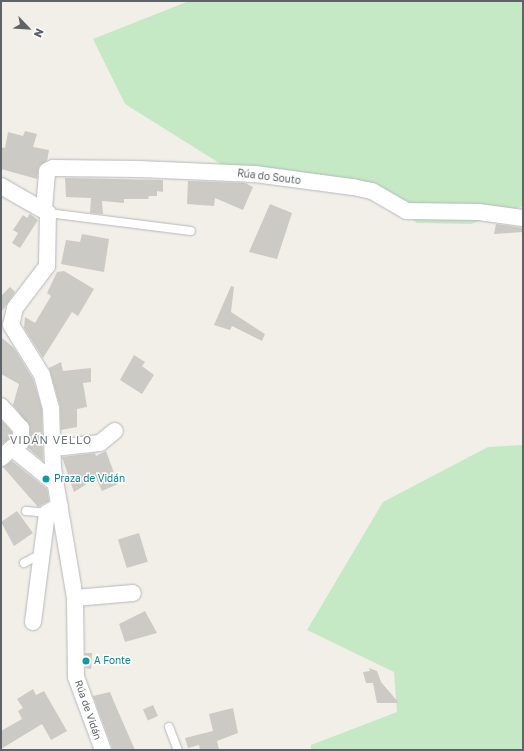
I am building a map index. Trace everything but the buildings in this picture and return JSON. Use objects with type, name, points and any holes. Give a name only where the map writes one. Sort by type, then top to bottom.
[{"type":"street","name":"Rúa do Souto","points":[[46,210],[47,172],[53,168],[139,169],[255,174],[372,191],[406,211],[479,212],[523,218]]},
{"type":"street","points":[[1,186],[46,210]]},
{"type":"street","name":"Rúa de Vidán","points":[[46,210],[47,266],[15,308],[11,325],[42,375],[51,408],[55,482],[53,509],[75,598],[76,677],[103,750]]},
{"type":"street","points":[[1,406],[21,428],[22,442],[7,453],[55,482]]},
{"type":"street","points":[[54,448],[100,443],[115,431]]},
{"type":"street","points":[[33,622],[42,553],[53,509]]},
{"type":"street","points":[[75,598],[132,593]]},
{"type":"lane","points":[[46,210],[191,231]]},
{"type":"lane","points":[[26,511],[53,509]]},
{"type":"lane","points":[[24,563],[42,553]]},
{"type":"lane","points":[[169,727],[178,750]]},
{"type":"green space","points":[[189,1],[523,1],[523,206],[471,224],[417,223],[368,183],[224,166],[125,104],[93,39]]},
{"type":"green space","points":[[523,445],[523,750],[311,750],[311,745],[397,712],[394,672],[307,630],[383,502],[488,447]]},
{"type":"place","name":"Praza de Vidán","points":[[46,479]]},
{"type":"place","name":"A Fonte","points":[[86,661]]},
{"type":"district","name":"VIDÁN VELLO","points":[[51,440]]}]
